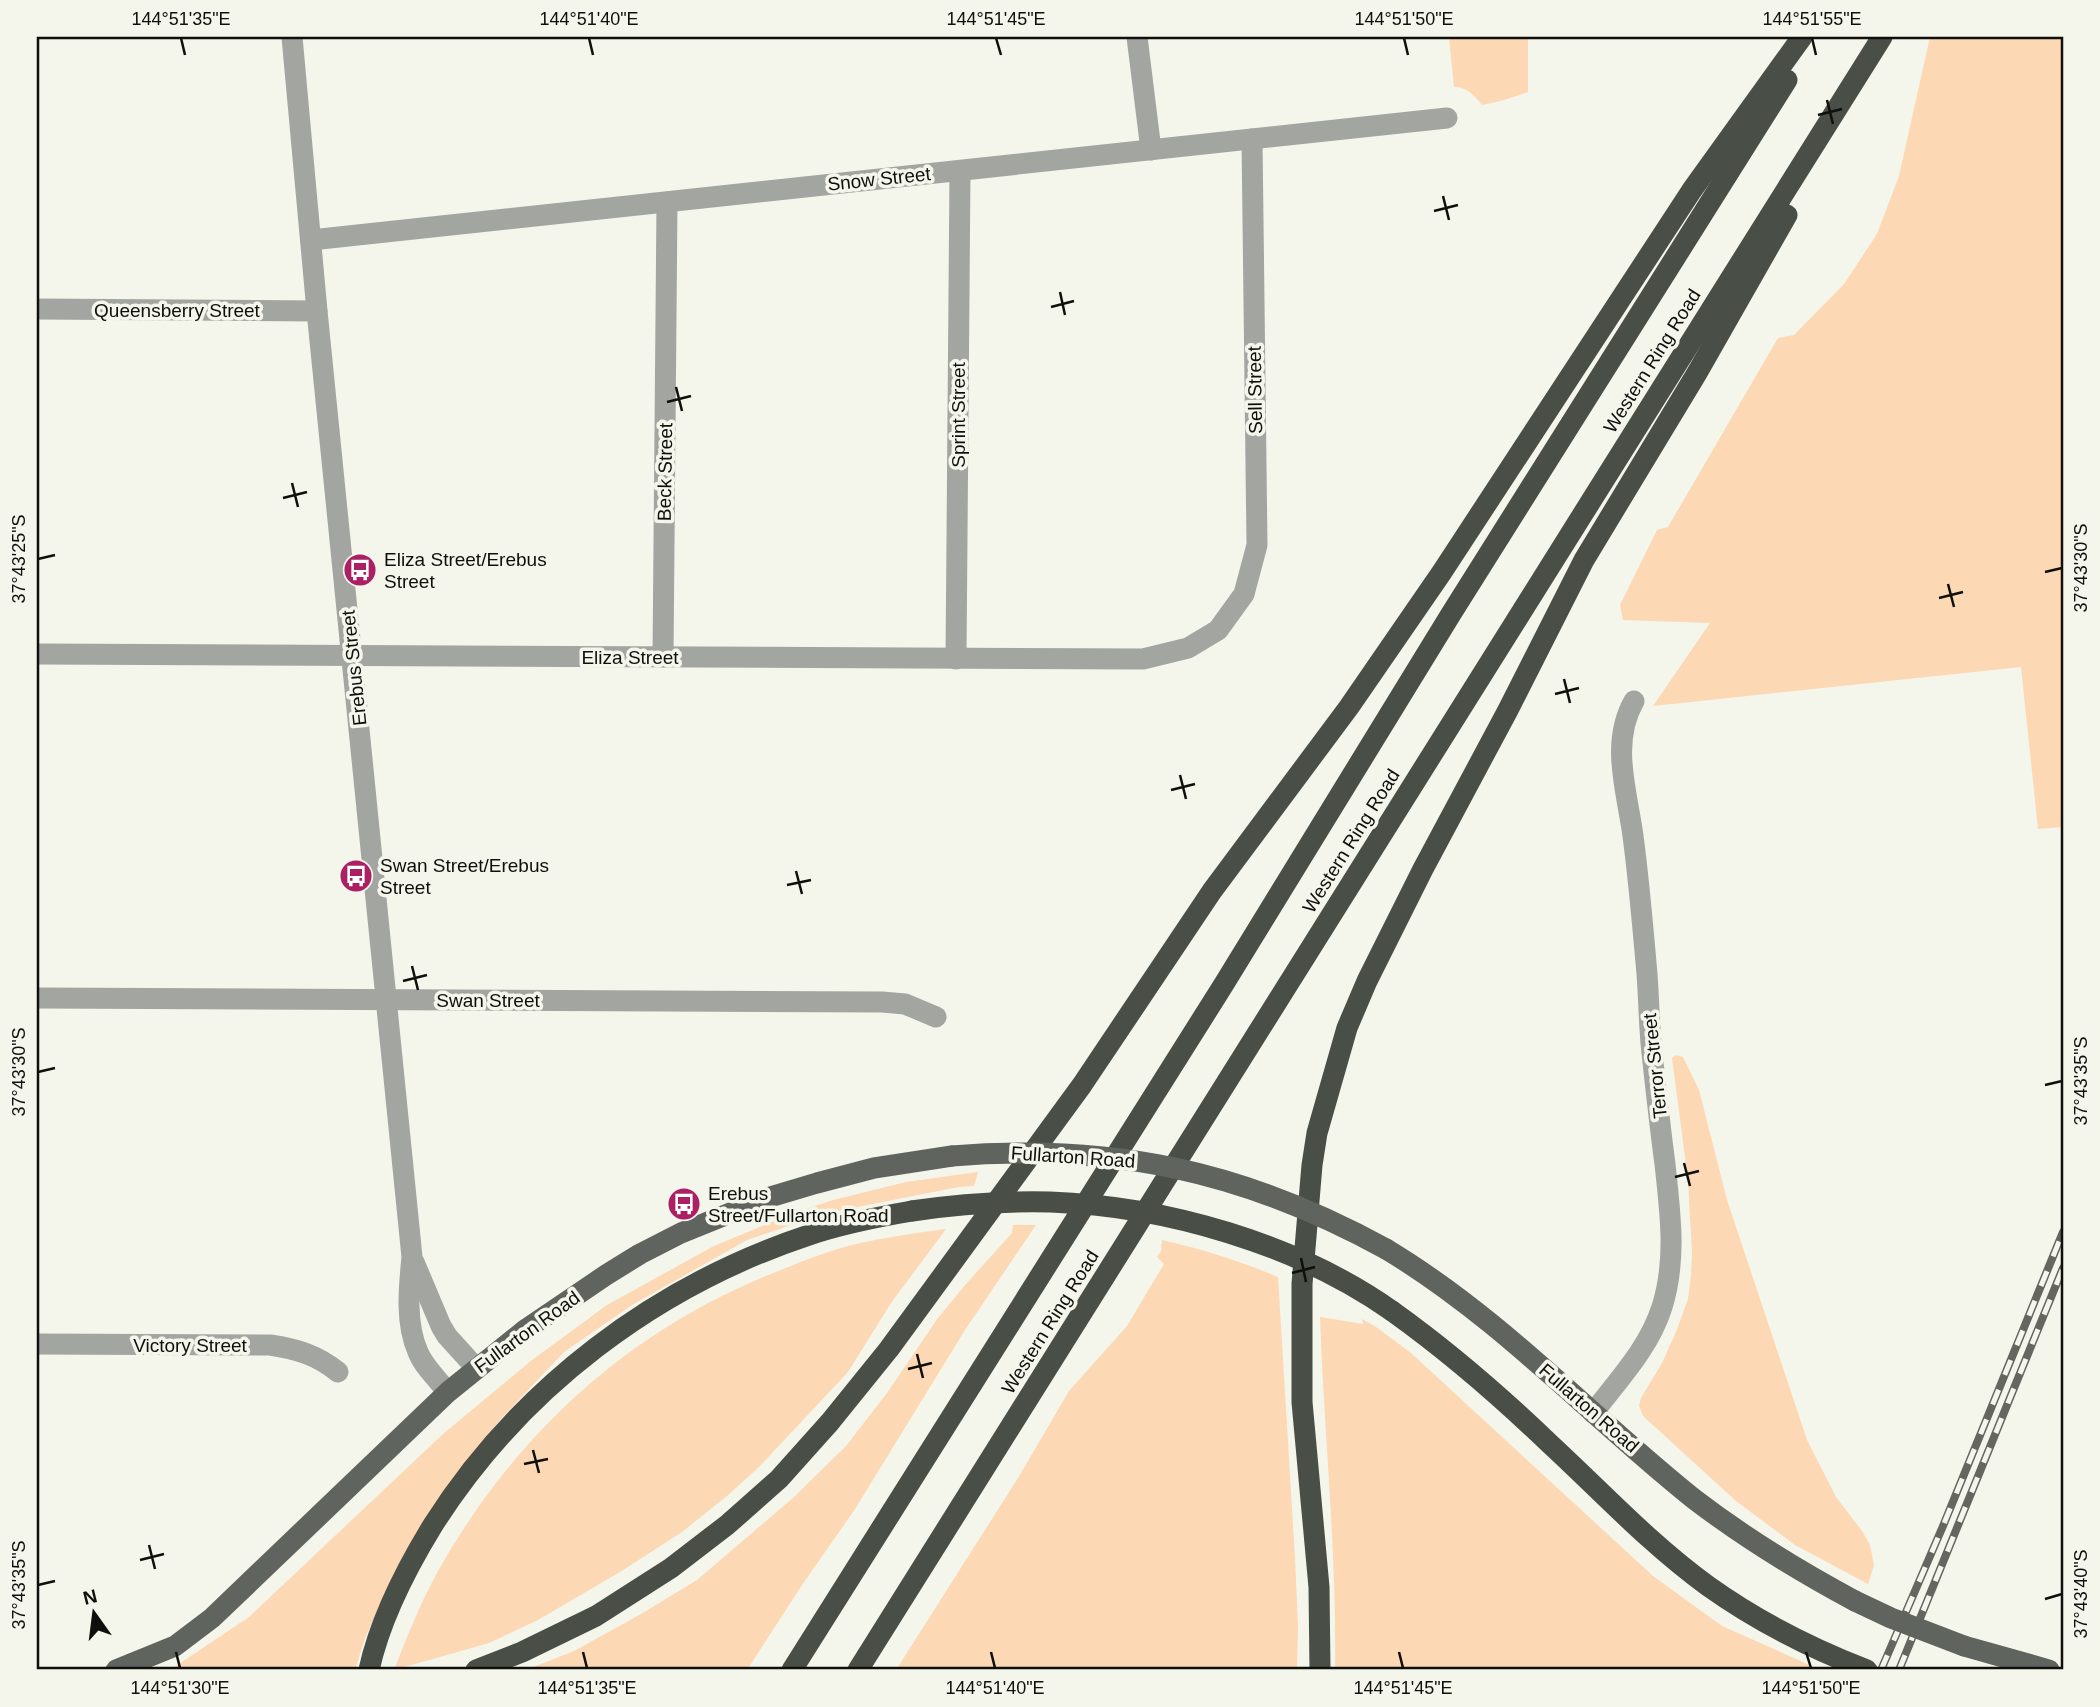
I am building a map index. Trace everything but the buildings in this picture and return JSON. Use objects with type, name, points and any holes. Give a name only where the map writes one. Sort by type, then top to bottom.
[{"type":"highway","points":[[476,1670],[522,1652],[584,1622],[631,1595],[727,1525],[806,1452],[889,1349],[1082,1085],[1212,891],[1349,707],[1442,572],[1692,190],[1802,37]]},
{"type":"highway","name":"Western Ring Road","points":[[792,1670],[1814,37]]},
{"type":"highway","points":[[1320,1670],[1319,1587],[1302,1402],[1302,1284],[1315,1144],[1347,1028],[1367,981],[1429,858],[1584,560],[1697,373],[1885,37]]},
{"type":"highway","name":"Western Ring Road","points":[[858,1670],[1885,37]]},
{"type":"highway","points":[[369,1670],[372,1655],[407,1570],[447,1504],[474,1466],[553,1381],[611,1336],[713,1275],[812,1234],[912,1211],[984,1203],[1052,1202],[1169,1217],[1242,1238],[1302,1261],[1352,1287],[1430,1338],[1479,1379],[1643,1533],[1686,1569],[1766,1624],[1867,1670]]},
{"type":"main road","name":"Fullarton Road","points":[[116,1670],[175,1646],[212,1618],[476,1368],[525,1330],[640,1254],[681,1233],[770,1197],[817,1182],[874,1168],[952,1156],[1046,1152],[1099,1155],[1176,1168],[1283,1199],[1350,1229],[1457,1295],[1713,1513],[1780,1559],[1891,1618],[1964,1646],[2049,1670]]},
{"type":"street","name":"Erebus Street","points":[[292,37],[412,1257],[409,1292],[415,1345],[427,1367],[448,1392]]},
{"type":"street","points":[[1138,37],[1151,150]]},
{"type":"street","name":"Snow Street","points":[[311,240],[1447,118]]},
{"type":"street","name":"Sell Street","points":[[1218,630],[1244,594],[1257,545],[1252,139]]},
{"type":"street","name":"Sprint Street","points":[[956,659],[960,171]]},
{"type":"street","name":"Beck Street","points":[[663,657],[667,202]]},
{"type":"street","name":"Queensberry Street","points":[[37,309],[317,311]]},
{"type":"street","name":"Eliza Street","points":[[37,654],[1143,659],[1188,648],[1218,630]]},
{"type":"street","name":"Terror Street","points":[[1593,1413],[1631,1367],[1655,1324],[1667,1287],[1671,1256],[1672,1222],[1651,1050],[1642,919],[1621,753],[1627,714],[1634,701]]},
{"type":"street","name":"Swan Street","points":[[37,998],[882,1002],[905,1004],[936,1017]]},
{"type":"street","name":"Erebus Street","points":[[412,1257],[441,1326],[476,1368]]},
{"type":"street","name":"Victory Street","points":[[37,1344],[270,1345],[304,1352],[323,1360],[338,1372]]},
{"type":"shaded area","points":[[1449,37],[1528,37],[1528,92],[1482,105],[1470,92],[1454,87]]},
{"type":"shaded area","points":[[1930,37],[2063,37],[2063,827],[2038,829],[2021,667],[1653,706],[1710,623],[1623,620],[1620,605],[1657,530],[1668,527],[1778,338],[1794,335],[1844,284],[1877,234],[1899,176]]},
{"type":"shaded area","points":[[1676,1055],[1683,1057],[1699,1090],[1727,1200],[1807,1440],[1836,1497],[1870,1545],[1874,1565],[1868,1584],[1795,1545],[1736,1501],[1643,1416],[1639,1406],[1676,1332],[1688,1299],[1691,1275],[1688,1180],[1672,1058]]},
{"type":"shaded area","points":[[978,1172],[974,1186],[827,1213],[747,1240],[632,1305],[564,1352],[498,1422],[453,1479],[395,1572],[365,1638],[355,1670],[170,1670],[249,1617],[443,1434],[532,1360],[607,1305],[714,1246],[791,1214],[833,1200],[906,1182]]},
{"type":"shaded area","points":[[1013,1225],[1036,1225],[965,1330],[855,1509],[747,1670],[526,1670],[574,1651],[697,1580],[794,1497],[846,1446],[887,1393],[938,1318],[1012,1233]]},
{"type":"shaded area","points":[[946,1229],[891,1303],[848,1372],[760,1466],[682,1532],[538,1620],[489,1643],[394,1670],[437,1573],[468,1522],[503,1475],[541,1431],[582,1390],[627,1354],[675,1322],[727,1294],[799,1263],[856,1244]]},
{"type":"shaded area","points":[[1162,1240],[1221,1256],[1278,1277],[1295,1558],[1297,1670],[896,1670],[1018,1478],[1069,1391],[1127,1326],[1164,1264],[1157,1257],[1161,1251]]},
{"type":"shaded area","points":[[1320,1317],[1363,1324],[1362,1319],[1376,1327],[1411,1353],[1653,1576],[1722,1626],[1821,1670],[1335,1670],[1334,1582]]},
{"type":"railway","points":[[1881,1670],[2063,1232]]},
{"type":"railway","points":[[1899,1670],[2063,1268]]},
{"type":"place","name":"Eliza Street/Erebus Street","points":[[360,570]]},
{"type":"place","name":"Swan Street/Erebus Street","points":[[356,876]]},
{"type":"place","name":"Erebus Street/Fullarton Road","points":[[684,1204]]}]
